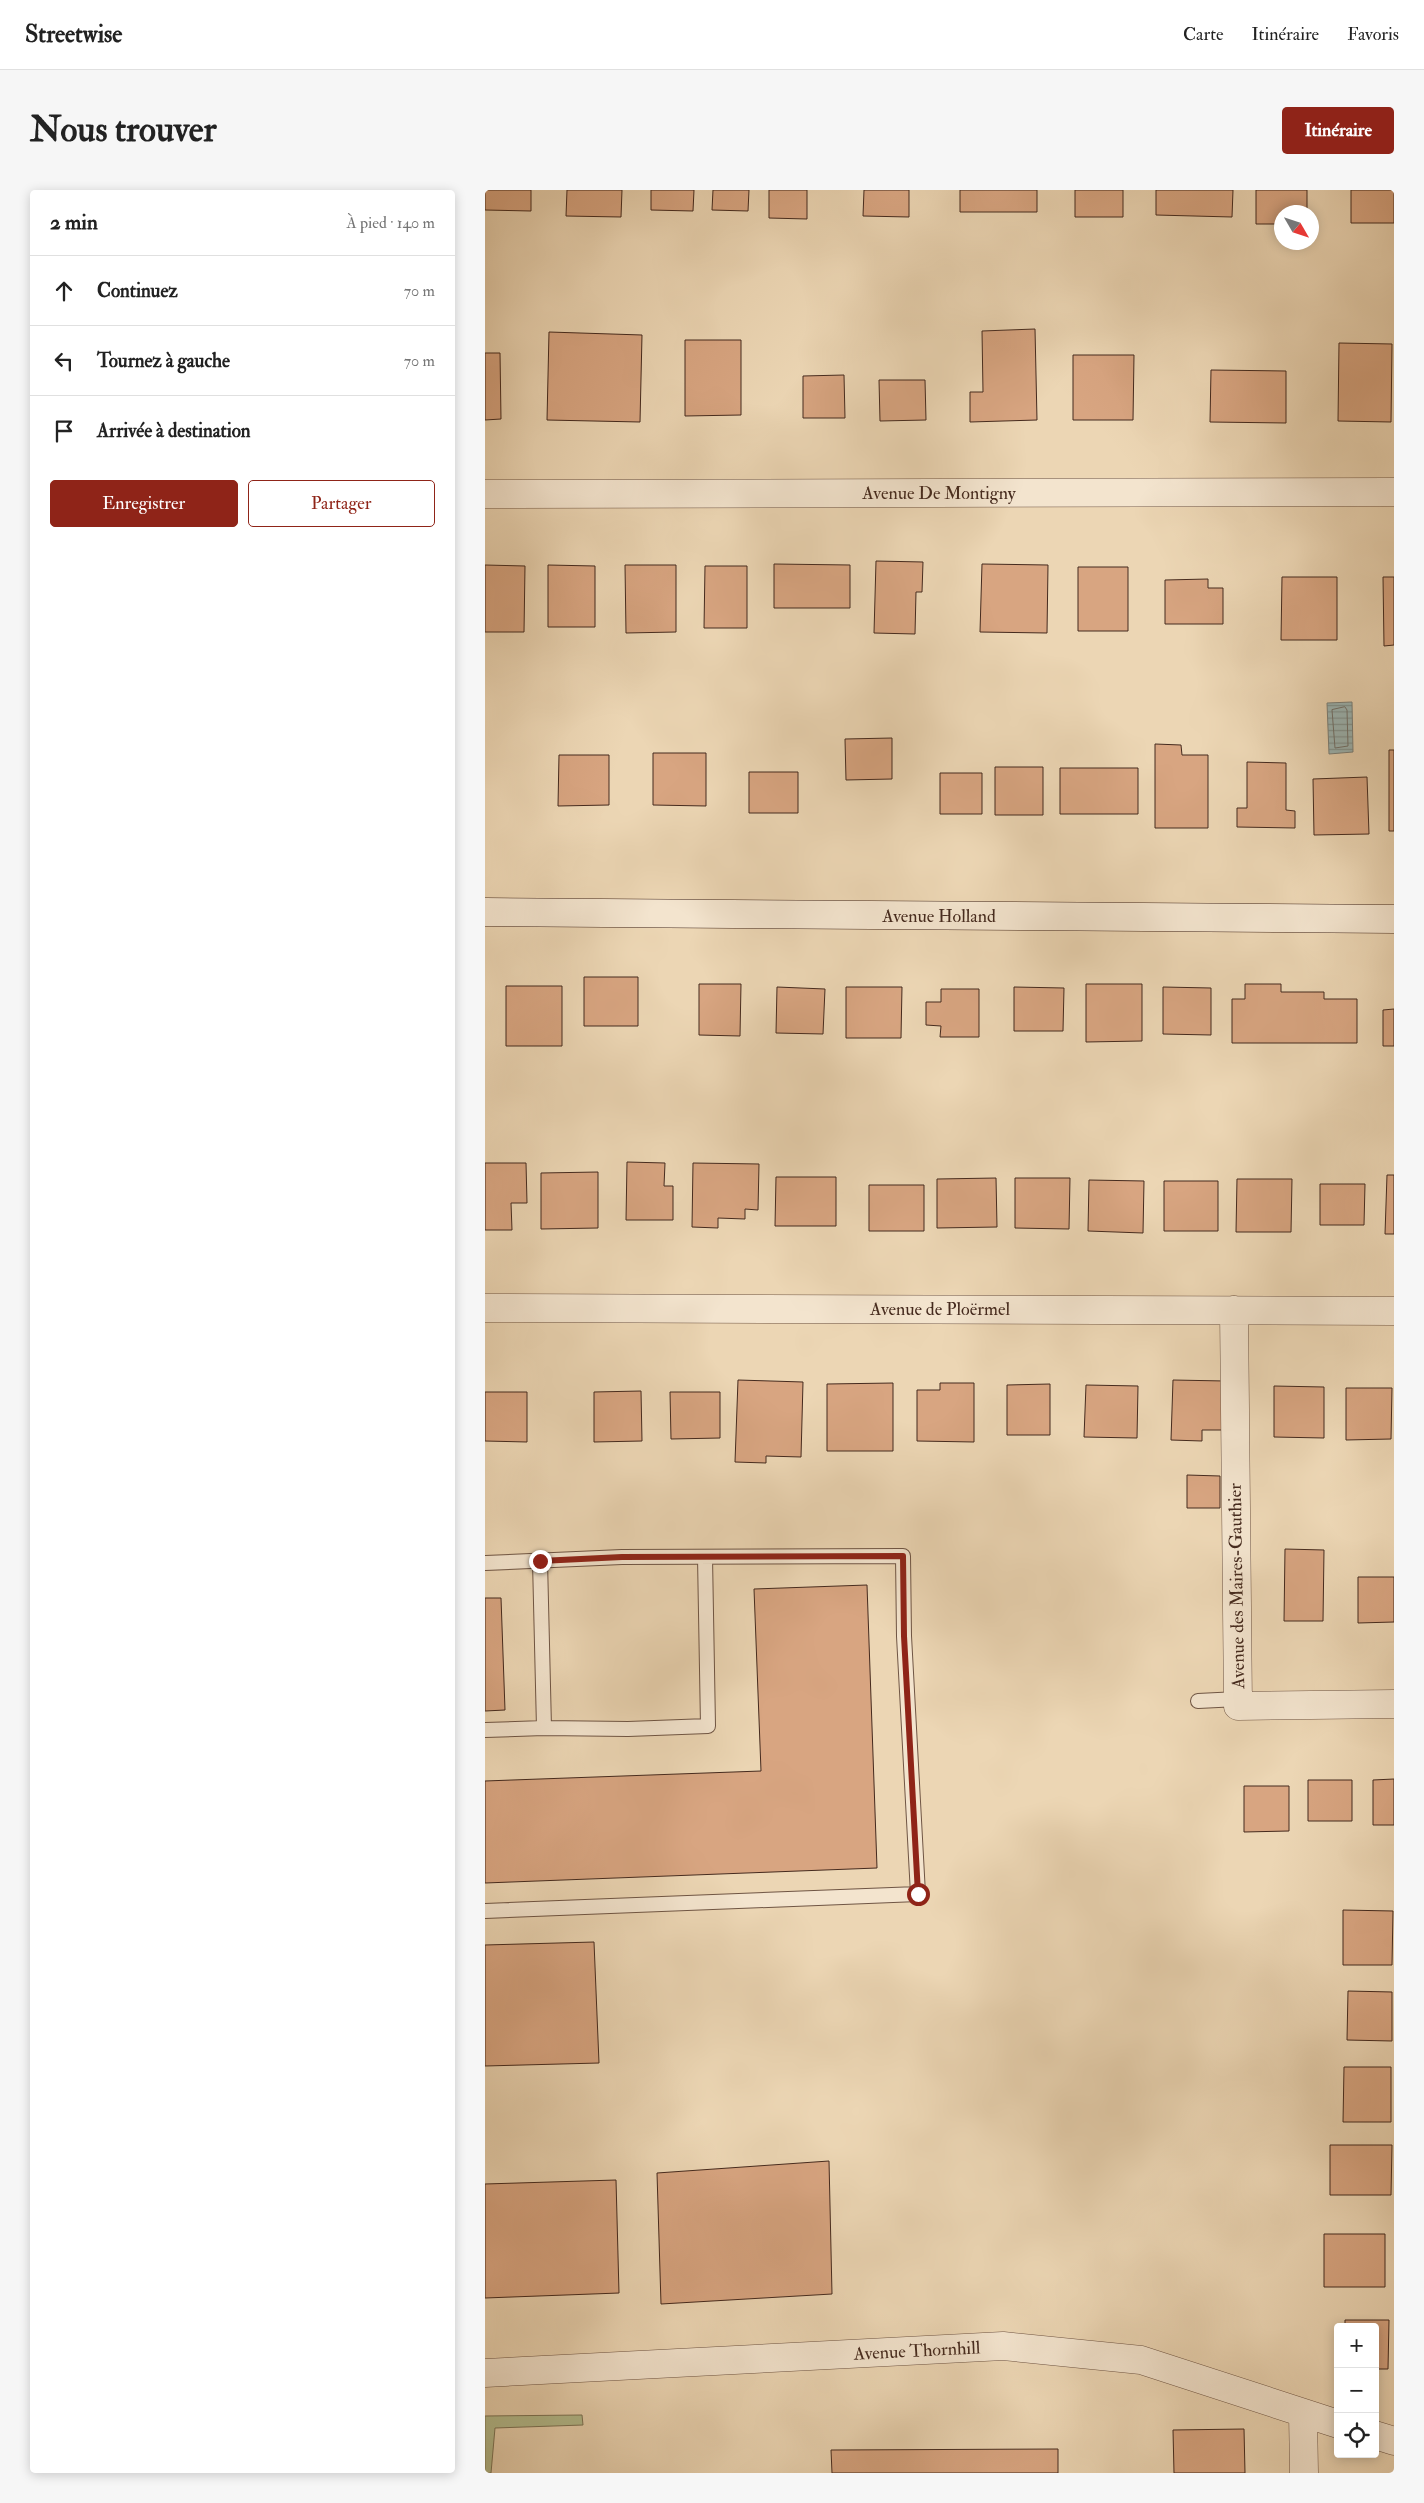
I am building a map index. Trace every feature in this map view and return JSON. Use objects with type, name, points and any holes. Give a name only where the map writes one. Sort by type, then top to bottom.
[{"type":"street","name":"Avenue De Montigny","points":[[485,494],[1394,492]]},
{"type":"street","name":"Avenue Holland","points":[[485,912],[1394,919]]},
{"type":"street","name":"Avenue de Ploërmel","points":[[485,1308],[1394,1311]]},
{"type":"street","name":"Avenue des Maires-Gauthier","points":[[1233,1310],[1238,1706],[1394,1704]]},
{"type":"street","name":"Avenue Thornhill","points":[[485,2373],[1003,2346],[1141,2360],[1334,2423]]},
{"type":"street","points":[[1303,2414],[1304,2473]]},
{"type":"street","points":[[1379,2436],[1394,2441]]},
{"type":"lane","points":[[485,1564],[622,1557],[903,1556],[904,1636],[918,1894],[485,1911]]},
{"type":"lane","points":[[485,1730],[544,1728],[629,1729],[708,1726],[705,1557]]},
{"type":"lane","points":[[540,1561],[544,1728]]},
{"type":"lane","points":[[1198,1701],[1238,1698]]},
{"type":"green space","points":[[582,2415],[583,2425],[495,2428],[491,2473],[485,2473],[485,2416]]},
{"type":"water","points":[[1352,702],[1353,752],[1329,754],[1327,703]]},
{"type":"building","points":[[485,190],[531,190],[531,211],[485,210]]},
{"type":"building","points":[[567,190],[622,190],[621,217],[566,216]]},
{"type":"building","points":[[651,190],[694,190],[693,211],[651,210]]},
{"type":"building","points":[[713,190],[749,190],[748,211],[712,210]]},
{"type":"building","points":[[769,190],[807,190],[807,219],[769,218]]},
{"type":"building","points":[[864,190],[909,190],[909,217],[863,216]]},
{"type":"building","points":[[960,190],[1037,190],[1037,212],[960,212]]},
{"type":"building","points":[[1075,190],[1123,190],[1123,217],[1075,217]]},
{"type":"building","points":[[1156,190],[1233,190],[1232,217],[1156,215]]},
{"type":"building","points":[[1256,190],[1307,190],[1307,205],[1274,205],[1274,224],[1256,224]]},
{"type":"building","points":[[1351,190],[1394,190],[1394,223],[1351,223]]},
{"type":"building","points":[[1035,329],[1037,420],[970,422],[970,392],[983,392],[982,331]]},
{"type":"building","points":[[549,332],[642,335],[640,422],[547,420]]},
{"type":"building","points":[[685,340],[741,340],[741,415],[685,416]]},
{"type":"building","points":[[1339,343],[1392,344],[1391,422],[1338,421]]},
{"type":"building","points":[[485,353],[500,353],[501,419],[485,420]]},
{"type":"building","points":[[1073,355],[1134,355],[1133,420],[1073,420]]},
{"type":"building","points":[[1211,370],[1286,371],[1286,423],[1210,422]]},
{"type":"building","points":[[844,375],[845,418],[803,418],[803,376]]},
{"type":"building","points":[[879,380],[925,380],[926,420],[880,421]]},
{"type":"building","points":[[876,561],[923,562],[922,592],[916,592],[915,634],[874,633]]},
{"type":"building","points":[[774,564],[850,565],[850,608],[774,608]]},
{"type":"building","points":[[982,564],[1048,565],[1047,633],[980,632]]},
{"type":"building","points":[[485,565],[525,566],[524,632],[485,632]]},
{"type":"building","points":[[548,565],[595,566],[595,627],[548,627]]},
{"type":"building","points":[[625,565],[676,565],[676,632],[626,633]]},
{"type":"building","points":[[705,566],[747,566],[747,628],[704,628]]},
{"type":"building","points":[[1078,567],[1128,567],[1128,631],[1078,631]]},
{"type":"building","points":[[1282,577],[1337,577],[1337,640],[1281,640]]},
{"type":"building","points":[[1383,577],[1394,577],[1394,645],[1384,646]]},
{"type":"building","points":[[1208,579],[1208,588],[1223,588],[1223,624],[1165,624],[1165,580]]},
{"type":"building","points":[[892,738],[892,779],[846,780],[845,739]]},
{"type":"building","points":[[1155,744],[1181,745],[1182,755],[1208,755],[1208,828],[1155,828]]},
{"type":"building","points":[[1389,750],[1394,750],[1394,831],[1389,831]]},
{"type":"building","points":[[653,753],[706,753],[706,806],[653,805]]},
{"type":"building","points":[[559,755],[609,755],[609,805],[558,806]]},
{"type":"building","points":[[1247,762],[1286,763],[1286,810],[1295,811],[1295,828],[1237,827],[1237,808],[1247,808]]},
{"type":"building","points":[[995,767],[1043,767],[1043,815],[995,815]]},
{"type":"building","points":[[1060,768],[1138,768],[1138,814],[1060,814]]},
{"type":"building","points":[[749,772],[798,772],[798,813],[749,813]]},
{"type":"building","points":[[940,773],[982,773],[982,814],[940,814]]},
{"type":"building","points":[[1367,777],[1369,834],[1314,835],[1313,779]]},
{"type":"building","points":[[584,977],[638,977],[638,1026],[584,1026]]},
{"type":"building","points":[[699,984],[741,984],[740,1036],[699,1035]]},
{"type":"building","points":[[1086,984],[1142,984],[1142,1041],[1086,1042]]},
{"type":"building","points":[[1245,984],[1281,984],[1281,992],[1324,992],[1324,999],[1357,999],[1357,1043],[1232,1043],[1232,999],[1245,999]]},
{"type":"building","points":[[506,986],[562,986],[562,1046],[506,1046]]},
{"type":"building","points":[[777,987],[825,989],[823,1034],[776,1033]]},
{"type":"building","points":[[846,987],[902,987],[901,1038],[846,1038]]},
{"type":"building","points":[[1014,987],[1064,988],[1063,1031],[1014,1031]]},
{"type":"building","points":[[1163,987],[1211,988],[1211,1035],[1163,1034]]},
{"type":"building","points":[[941,989],[979,989],[979,1037],[940,1037],[941,1026],[926,1025],[926,1002],[941,1002]]},
{"type":"building","points":[[1394,1009],[1394,1046],[1383,1046],[1383,1010]]},
{"type":"building","points":[[627,1162],[665,1163],[664,1186],[673,1186],[673,1220],[626,1220]]},
{"type":"building","points":[[485,1163],[526,1163],[527,1203],[511,1203],[512,1230],[485,1230]]},
{"type":"building","points":[[693,1163],[759,1164],[758,1210],[745,1209],[745,1219],[718,1218],[718,1228],[692,1227]]},
{"type":"building","points":[[598,1172],[598,1228],[541,1229],[541,1173]]},
{"type":"building","points":[[1387,1175],[1394,1175],[1394,1234],[1385,1234]]},
{"type":"building","points":[[776,1177],[836,1177],[836,1226],[775,1226]]},
{"type":"building","points":[[996,1178],[997,1227],[937,1228],[937,1179]]},
{"type":"building","points":[[1015,1178],[1070,1178],[1069,1229],[1015,1228]]},
{"type":"building","points":[[1237,1179],[1292,1179],[1291,1232],[1236,1232]]},
{"type":"building","points":[[1089,1180],[1144,1181],[1143,1233],[1088,1231]]},
{"type":"building","points":[[1164,1181],[1218,1181],[1218,1231],[1164,1231]]},
{"type":"building","points":[[1320,1184],[1365,1184],[1364,1225],[1320,1225]]},
{"type":"building","points":[[869,1185],[924,1185],[924,1231],[869,1231]]},
{"type":"building","points":[[738,1380],[803,1382],[801,1457],[766,1456],[766,1463],[735,1462]]},
{"type":"building","points":[[1173,1380],[1225,1381],[1223,1430],[1202,1430],[1202,1441],[1171,1440]]},
{"type":"building","points":[[893,1383],[893,1451],[827,1451],[827,1384]]},
{"type":"building","points":[[940,1383],[974,1383],[974,1442],[917,1441],[917,1390],[940,1390]]},
{"type":"building","points":[[1050,1384],[1050,1435],[1007,1435],[1007,1385]]},
{"type":"building","points":[[1086,1385],[1138,1386],[1137,1438],[1084,1437]]},
{"type":"building","points":[[1274,1386],[1324,1387],[1324,1438],[1274,1437]]},
{"type":"building","points":[[1346,1388],[1392,1388],[1391,1439],[1346,1440]]},
{"type":"building","points":[[641,1391],[642,1441],[594,1442],[594,1392]]},
{"type":"building","points":[[485,1392],[527,1392],[527,1442],[485,1441]]},
{"type":"building","points":[[670,1392],[720,1392],[720,1438],[671,1439]]},
{"type":"building","points":[[1187,1475],[1220,1476],[1220,1508],[1187,1508]]},
{"type":"building","points":[[1285,1549],[1324,1550],[1323,1621],[1284,1621]]},
{"type":"building","points":[[1358,1577],[1394,1577],[1394,1622],[1358,1623]]},
{"type":"building","points":[[867,1585],[877,1868],[485,1883],[485,1781],[761,1771],[754,1589]]},
{"type":"building","points":[[485,1598],[501,1598],[505,1710],[485,1711]]},
{"type":"building","points":[[1394,1779],[1394,1825],[1373,1825],[1373,1780]]},
{"type":"building","points":[[1308,1780],[1352,1780],[1352,1821],[1308,1821]]},
{"type":"building","points":[[1244,1786],[1289,1786],[1289,1831],[1244,1832]]},
{"type":"building","points":[[1343,1910],[1393,1911],[1392,1965],[1343,1965]]},
{"type":"building","points":[[594,1942],[599,2063],[485,2066],[485,1945]]},
{"type":"building","points":[[1348,1991],[1392,1992],[1392,2041],[1347,2040]]},
{"type":"building","points":[[1344,2067],[1391,2067],[1391,2122],[1343,2122]]},
{"type":"building","points":[[1330,2145],[1392,2145],[1391,2195],[1330,2195]]},
{"type":"building","points":[[829,2161],[832,2294],[661,2304],[657,2173]]},
{"type":"building","points":[[616,2180],[619,2293],[485,2298],[485,2184]]},
{"type":"building","points":[[1324,2234],[1385,2234],[1385,2287],[1324,2287]]},
{"type":"building","points":[[1345,2320],[1389,2320],[1388,2369],[1379,2369],[1379,2323],[1345,2323]]},
{"type":"building","points":[[1244,2429],[1245,2473],[1174,2473],[1173,2430]]},
{"type":"building","points":[[1058,2449],[1058,2473],[832,2473],[831,2450]]},
{"type":"route","points":[[540,1561],[622,1557],[903,1556],[904,1636],[918,1894]]}]
